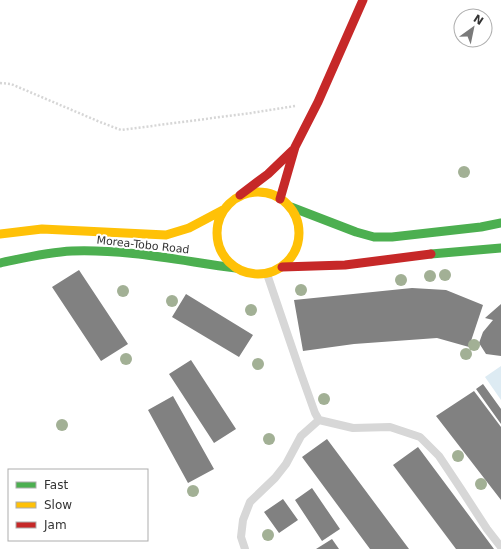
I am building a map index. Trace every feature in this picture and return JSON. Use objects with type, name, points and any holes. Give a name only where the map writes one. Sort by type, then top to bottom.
[{"type":"main road","points":[[280,199],[295,147],[318,102],[363,0]]},
{"type":"main road","points":[[291,207],[298,225],[299,241],[293,256],[282,267],[267,274],[251,274],[236,268],[224,257],[217,242],[217,226],[223,210],[235,199],[264,178],[282,162],[295,147]]},
{"type":"main road","points":[[235,199],[249,192],[265,192],[280,199],[291,207],[356,232],[374,237],[392,237],[481,227],[501,223]]},
{"type":"main road","name":"Morea-Tobo Road","points":[[0,234],[42,229],[166,235],[189,228],[223,210]]},
{"type":"main road","points":[[282,267],[345,265],[446,252],[480,251],[501,248]]},
{"type":"main road","name":"Morea-Tobo Road","points":[[0,263],[40,254],[71,251],[108,251],[236,268]]},
{"type":"lane","points":[[267,274],[300,371],[319,420],[353,428],[390,427],[420,437],[439,456],[501,548]]},
{"type":"lane","points":[[245,549],[241,537],[243,520],[250,502],[275,478],[286,464],[301,436],[319,420]]},
{"type":"path","points":[[0,83],[11,84],[121,130],[296,106]]},
{"type":"shaded area","points":[[501,366],[501,400],[485,377]]},
{"type":"building","points":[[79,270],[128,344],[101,361],[52,287]]},
{"type":"building","points":[[412,288],[446,290],[483,305],[469,347],[437,338],[354,344],[303,351],[294,300]]},
{"type":"building","points":[[186,294],[253,335],[239,357],[172,317]]},
{"type":"building","points":[[501,304],[501,356],[486,354],[479,343],[483,332],[493,320],[485,318]]},
{"type":"building","points":[[191,360],[236,429],[214,443],[169,374]]},
{"type":"building","points":[[483,384],[501,409],[501,424],[476,389]]},
{"type":"building","points":[[474,391],[501,427],[501,500],[436,416]]},
{"type":"building","points":[[173,396],[214,469],[188,483],[148,410]]},
{"type":"building","points":[[327,439],[409,549],[370,549],[302,457]]},
{"type":"building","points":[[418,447],[494,549],[456,549],[393,465]]},
{"type":"building","points":[[312,488],[340,529],[322,541],[295,500]]},
{"type":"building","points":[[283,499],[298,520],[279,533],[264,512]]},
{"type":"building","points":[[332,539],[339,549],[316,549]]},
{"type":"traffic: fast","points":[[291,207],[356,232],[374,237],[392,237],[481,227],[501,223]]},
{"type":"traffic: fast","points":[[431,254],[501,248]]},
{"type":"traffic: fast","points":[[0,263],[54,253],[93,251],[154,256],[236,268]]},
{"type":"traffic: slow","points":[[258,192],[274,195],[287,204],[296,217],[299,233],[296,249],[287,262],[274,271],[258,274],[242,271],[229,262],[220,249],[217,233],[220,217],[229,204],[242,195],[258,192]]},
{"type":"traffic: slow","points":[[0,234],[42,229],[166,235],[189,228],[223,210]]},
{"type":"traffic: jam","points":[[280,199],[295,147],[318,102],[363,0]]},
{"type":"traffic: jam","points":[[240,195],[268,174],[293,150]]},
{"type":"traffic: jam","points":[[282,267],[345,265],[431,254]]}]
